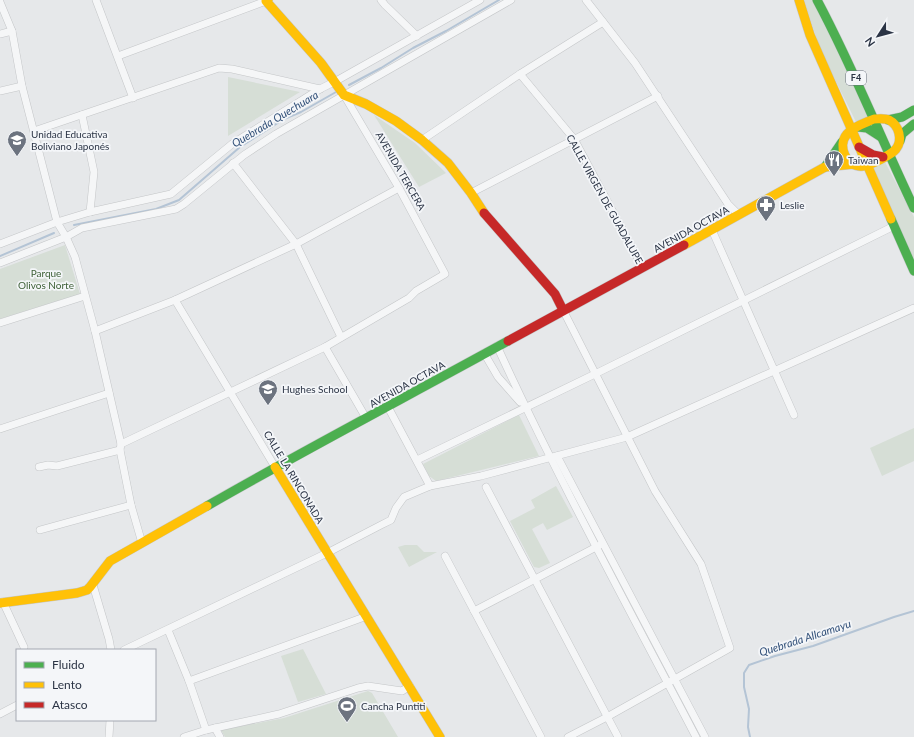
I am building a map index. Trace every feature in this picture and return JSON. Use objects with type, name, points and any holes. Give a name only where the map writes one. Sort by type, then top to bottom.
[{"type":"main road","name":"AVENIDA TERCERA","points":[[266,0],[321,63],[344,94]]},
{"type":"main road","name":"F4","points":[[799,0],[810,35],[855,128],[859,147],[866,165],[914,271]]},
{"type":"main road","name":"F4","points":[[817,0],[837,37],[874,119],[881,136],[886,156],[914,208]]},
{"type":"main road","points":[[344,94],[366,104],[396,121],[422,140],[448,163],[471,193],[488,219],[555,294],[563,310]]},
{"type":"main road","points":[[855,128],[874,119],[888,120],[902,117],[914,110]]},
{"type":"main road","points":[[888,120],[897,128],[900,140]]},
{"type":"main road","points":[[866,165],[895,151],[902,134],[914,124]]},
{"type":"main road","points":[[855,128],[866,128],[881,136]]},
{"type":"main road","name":"AVENIDA OCTAVA","points":[[825,167],[844,139],[855,128]]},
{"type":"main road","points":[[844,139],[842,145],[845,157],[854,164]]},
{"type":"main road","points":[[859,147],[873,155],[886,156]]},
{"type":"main road","name":"AVENIDA OCTAVA","points":[[93,585],[104,566],[110,561],[275,467],[643,268],[825,167],[854,164],[866,165]]},
{"type":"main road","name":"CALLE LA RINCONADA","points":[[275,467],[440,737]]},
{"type":"main road","points":[[2,603],[77,593],[86,590],[93,585]]},
{"type":"street","points":[[96,0],[133,98]]},
{"type":"street","points":[[118,56],[266,0]]},
{"type":"street","points":[[382,0],[385,5],[417,36]]},
{"type":"street","points":[[0,244],[57,222],[90,212],[171,194],[232,144],[320,89],[336,82],[480,0]]},
{"type":"street","points":[[0,263],[66,237],[82,228],[176,209],[233,163],[276,134],[511,0]]},
{"type":"street","points":[[586,0],[636,63],[728,204],[739,215]]},
{"type":"street","points":[[0,2],[12,31],[22,86],[57,222],[75,257],[95,331],[131,505],[142,543]]},
{"type":"street","points":[[422,140],[520,74],[603,22]]},
{"type":"street","points":[[0,34],[12,31]]},
{"type":"street","points":[[34,131],[219,68],[232,69],[320,89]]},
{"type":"street","name":"CALLE VIRGEN DE GUADALUPE","points":[[520,74],[574,139],[643,268]]},
{"type":"street","points":[[0,91],[22,86]]},
{"type":"street","name":"AVENIDA TERCERA","points":[[341,337],[409,298],[416,291],[445,274],[399,188],[344,94]]},
{"type":"street","points":[[471,193],[658,96]]},
{"type":"street","points":[[82,115],[94,172],[90,212]]},
{"type":"street","points":[[39,467],[48,465],[56,466],[120,447],[324,347],[341,337],[296,244],[233,163]]},
{"type":"street","points":[[95,331],[175,300],[296,244],[399,188]]},
{"type":"street","points":[[417,460],[596,374],[894,226]]},
{"type":"street","points":[[712,230],[794,415]]},
{"type":"street","points":[[0,323],[85,296]]},
{"type":"street","name":"CALLE LA RINCONADA","points":[[175,300],[275,467]]},
{"type":"street","points":[[126,649],[327,554],[390,520],[396,508],[404,498],[430,486],[480,476],[627,437],[914,308]]},
{"type":"street","points":[[563,310],[655,491],[701,564],[730,648],[607,717],[568,737]]},
{"type":"street","points":[[497,346],[525,408],[554,457],[671,681],[696,737]]},
{"type":"street","points":[[324,347],[366,418]]},
{"type":"street","points":[[484,353],[498,377],[525,408]]},
{"type":"street","points":[[0,429],[109,393]]},
{"type":"street","points":[[388,407],[430,486]]},
{"type":"street","points":[[486,487],[618,737]]},
{"type":"street","points":[[40,530],[131,505]]},
{"type":"street","points":[[474,611],[534,578],[600,545]]},
{"type":"street","points":[[445,556],[541,737]]},
{"type":"street","points":[[93,585],[109,639],[110,649]]},
{"type":"street","points":[[2,603],[24,647]]},
{"type":"street","points":[[189,681],[367,616]]},
{"type":"street","points":[[168,630],[189,681],[206,730]]},
{"type":"street","points":[[671,681],[705,737]]},
{"type":"street","points":[[184,737],[206,730],[279,714],[358,688],[368,686],[402,691],[410,686]]},
{"type":"street","points":[[0,714],[16,706]]},
{"type":"street","points":[[109,737],[110,721]]},
{"type":"street","points":[[215,728],[220,737]]},
{"type":"green space","points":[[804,0],[814,0],[869,117],[856,122],[820,49]]},
{"type":"green space","points":[[228,77],[300,92],[228,136]]},
{"type":"green space","points":[[374,115],[415,143],[446,173],[419,187]]},
{"type":"green space","points":[[885,162],[914,217],[914,260],[872,168]]},
{"type":"green space","name":"Parque Olivos Norte","points":[[65,245],[80,294],[0,319],[0,269]]},
{"type":"green space","points":[[519,415],[539,456],[436,481],[429,476],[423,464]]},
{"type":"green space","points":[[914,428],[914,461],[882,476],[870,448]]},
{"type":"green space","points":[[556,486],[573,517],[547,530],[543,523],[532,529],[550,563],[539,568],[534,567],[510,521],[535,508],[531,500]]},
{"type":"green space","points":[[405,545],[417,545],[424,552],[437,552],[409,567],[398,547]]},
{"type":"green space","points":[[303,649],[326,694],[298,702],[281,656]]},
{"type":"green space","points":[[368,691],[372,693],[398,737],[225,737],[221,730],[284,718]]},
{"type":"waterway","name":"Quebrada Quechuara","points":[[349,85],[499,0]]},
{"type":"waterway","name":"Quebrada Quechuara","points":[[74,225],[156,209],[179,200],[240,147],[284,119],[301,112],[336,92]]},
{"type":"waterway","name":"Quebrada Quechuara","points":[[0,256],[54,233]]},
{"type":"waterway","name":"Quebrada Allcamayu","points":[[750,737],[748,727],[749,709],[744,687],[744,673],[749,665],[775,656],[813,646],[914,611]]},
{"type":"traffic: fast","points":[[817,0],[843,51],[914,208]]},
{"type":"traffic: fast","points":[[888,120],[902,117],[914,110]]},
{"type":"traffic: fast","points":[[900,141],[902,134],[914,124]]},
{"type":"traffic: fast","points":[[858,127],[867,128],[881,137]]},
{"type":"traffic: fast","points":[[825,167],[842,142]]},
{"type":"traffic: fast","points":[[891,219],[914,271]]},
{"type":"traffic: fast","points":[[207,506],[319,443],[508,341]]},
{"type":"traffic: slow","points":[[268,0],[266,1],[321,63],[344,95],[366,104],[396,121],[422,140],[448,163],[484,213]]},
{"type":"traffic: slow","points":[[799,0],[810,35],[891,219]]},
{"type":"traffic: slow","points":[[874,119],[887,119],[895,125],[899,133],[898,145],[890,154],[871,164],[863,166],[852,164],[848,160],[843,150],[844,139],[853,129],[874,119]]},
{"type":"traffic: slow","points":[[684,245],[825,167],[854,164]]},
{"type":"traffic: slow","points":[[275,467],[440,737]]},
{"type":"traffic: slow","points":[[0,603],[77,593],[87,590],[110,561],[207,506]]},
{"type":"traffic: jam","points":[[859,147],[873,155],[883,157]]},
{"type":"traffic: jam","points":[[484,213],[555,294],[563,310]]},
{"type":"traffic: jam","points":[[508,341],[684,245]]},
{"type":"place","name":"Unidad Educativa Boliviano Japonés","points":[[17,157]]},
{"type":"place","name":"Taiwan","points":[[834,177]]},
{"type":"place","name":"Leslie","points":[[766,222]]},
{"type":"place","name":"Hughes School","points":[[268,406]]},
{"type":"place","name":"Cancha Puntiti","points":[[347,723]]}]
